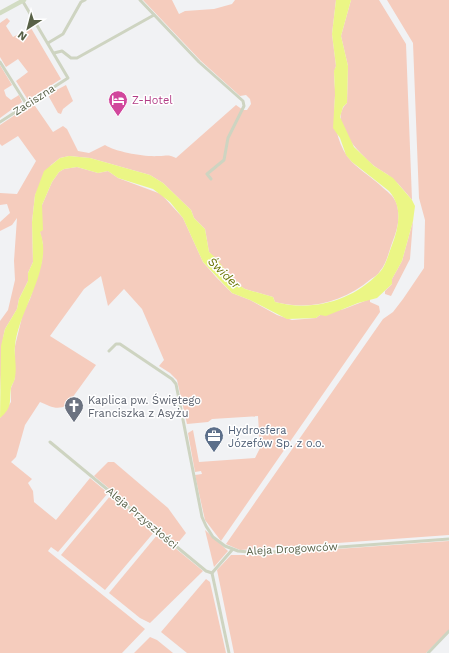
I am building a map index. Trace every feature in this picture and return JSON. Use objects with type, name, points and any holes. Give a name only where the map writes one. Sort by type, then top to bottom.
[{"type":"street","points":[[0,13],[22,0],[55,53],[62,51],[71,58],[76,58],[154,16]]},
{"type":"street","points":[[49,42],[63,34],[81,2],[85,0]]},
{"type":"street","points":[[140,0],[199,62],[243,101],[244,106],[228,138],[224,160],[207,174],[211,179]]},
{"type":"street","name":"Zaciszna","points":[[0,122],[68,78],[55,53]]},
{"type":"street","points":[[0,62],[28,105]]},
{"type":"street","name":"Aleja Drogowców","points":[[109,351],[116,344],[120,344],[172,379],[176,384],[202,517],[213,537],[232,550],[246,553],[258,553],[449,539]]},
{"type":"street","name":"Aleja Przyszłości","points":[[50,442],[176,547],[206,571],[212,572]]},
{"type":"street","points":[[229,653],[212,572],[232,550]]},
{"type":"street","points":[[428,653],[449,631]]},
{"type":"shaded area","points":[[143,0],[172,0],[179,14],[185,11],[214,9],[232,4],[235,0],[336,0],[332,34],[336,66],[334,73],[335,123],[342,148],[352,162],[377,182],[396,202],[398,221],[387,259],[376,276],[350,294],[338,299],[314,305],[288,305],[275,302],[273,297],[245,289],[234,282],[209,252],[205,229],[194,218],[191,210],[163,183],[150,175],[90,158],[69,156],[60,158],[51,165],[35,195],[32,222],[33,262],[28,273],[28,281],[19,299],[17,309],[5,329],[3,338],[0,392],[0,321],[8,310],[15,280],[14,261],[17,218],[12,225],[0,231],[0,222],[10,213],[7,204],[0,205],[0,193],[17,194],[36,161],[18,136],[2,146],[0,144],[0,125],[33,103],[53,132],[63,126],[67,129],[78,151],[89,153],[105,145],[131,154],[169,156],[176,158],[236,105],[243,110],[247,110],[251,104],[250,99],[246,95],[240,96],[201,61]]},
{"type":"shaded area","points":[[351,0],[379,0],[406,44],[412,200],[396,181],[373,165],[353,145],[343,128],[341,119],[342,111],[347,103],[348,66],[341,36]]},
{"type":"shaded area","points":[[387,0],[449,0],[449,535],[240,550],[226,544],[383,319],[393,312],[424,268],[425,220],[419,198],[413,43]]},
{"type":"shaded area","points":[[7,18],[10,21],[6,26],[13,37],[31,28],[61,79],[28,100],[16,81],[28,72],[18,59],[6,67],[0,57],[0,23]]},
{"type":"shaded area","points":[[0,65],[12,85],[4,90],[6,96],[11,100],[19,95],[22,102],[0,118]]},
{"type":"shaded area","points":[[66,85],[73,101],[63,109],[61,114],[58,113],[49,97],[49,94]]},
{"type":"shaded area","points":[[77,167],[98,173],[108,171],[118,178],[161,194],[183,218],[203,262],[216,277],[232,293],[250,300],[277,315],[292,320],[316,318],[320,315],[344,309],[370,299],[370,302],[379,306],[380,312],[221,541],[205,520],[195,475],[202,474],[201,471],[195,472],[188,433],[193,430],[199,462],[255,458],[260,448],[258,416],[212,419],[208,422],[187,424],[177,380],[170,373],[159,366],[164,360],[142,309],[124,289],[108,306],[101,276],[84,289],[50,336],[96,365],[67,405],[57,408],[40,402],[25,425],[16,457],[11,462],[32,479],[28,483],[33,491],[34,502],[56,520],[90,478],[108,493],[58,552],[51,547],[48,551],[145,629],[122,653],[0,653],[0,418],[11,402],[11,388],[15,378],[15,346],[23,313],[30,299],[42,261],[43,244],[40,232],[42,205],[52,182],[59,172],[64,169]]},
{"type":"shaded area","points":[[413,221],[410,259],[391,296],[385,294],[385,291],[392,284],[392,279],[402,261]]},
{"type":"shaded area","points":[[108,462],[114,462],[168,508],[186,533],[177,544],[94,476]]},
{"type":"shaded area","points":[[111,495],[155,531],[105,590],[61,555]]},
{"type":"shaded area","points":[[205,530],[228,551],[214,567]]},
{"type":"shaded area","points":[[158,534],[203,571],[150,623],[140,618],[109,593]]},
{"type":"shaded area","points":[[449,541],[449,630],[426,653],[234,653],[217,570],[231,555],[253,555]]},
{"type":"shaded area","points":[[206,579],[210,582],[226,653],[187,653],[161,632]]},
{"type":"shaded area","points":[[150,637],[157,640],[173,653],[134,653]]},
{"type":"water","name":"Świder","points":[[336,0],[351,0],[341,36],[348,66],[347,103],[343,107],[340,117],[354,147],[374,166],[393,178],[412,200],[415,206],[413,221],[402,261],[392,279],[392,284],[377,298],[358,303],[326,316],[320,315],[316,318],[287,319],[250,300],[232,293],[203,262],[183,218],[170,202],[153,189],[118,178],[108,171],[98,173],[77,167],[64,169],[59,172],[52,182],[42,205],[43,230],[40,232],[43,246],[42,260],[34,289],[18,332],[15,346],[16,373],[15,380],[11,388],[10,404],[7,411],[0,418],[1,346],[5,329],[17,309],[19,299],[28,281],[28,273],[33,262],[32,222],[35,195],[44,171],[60,158],[69,156],[90,158],[150,175],[163,183],[191,210],[194,218],[205,229],[209,252],[217,259],[234,282],[245,289],[273,297],[275,302],[303,306],[331,302],[357,291],[379,273],[387,260],[394,238],[398,224],[398,210],[389,191],[352,162],[346,155],[340,138],[333,128],[335,95],[334,71],[336,66],[332,34]]},
{"type":"place","name":"Z-Hotel","points":[[118,117]]},
{"type":"place","name":"Kaplica pw. Świętego Franciszka z Asyżu","points":[[74,423]]},
{"type":"place","name":"Hydrosfera Józefów Sp. z o.o.","points":[[214,453]]}]
